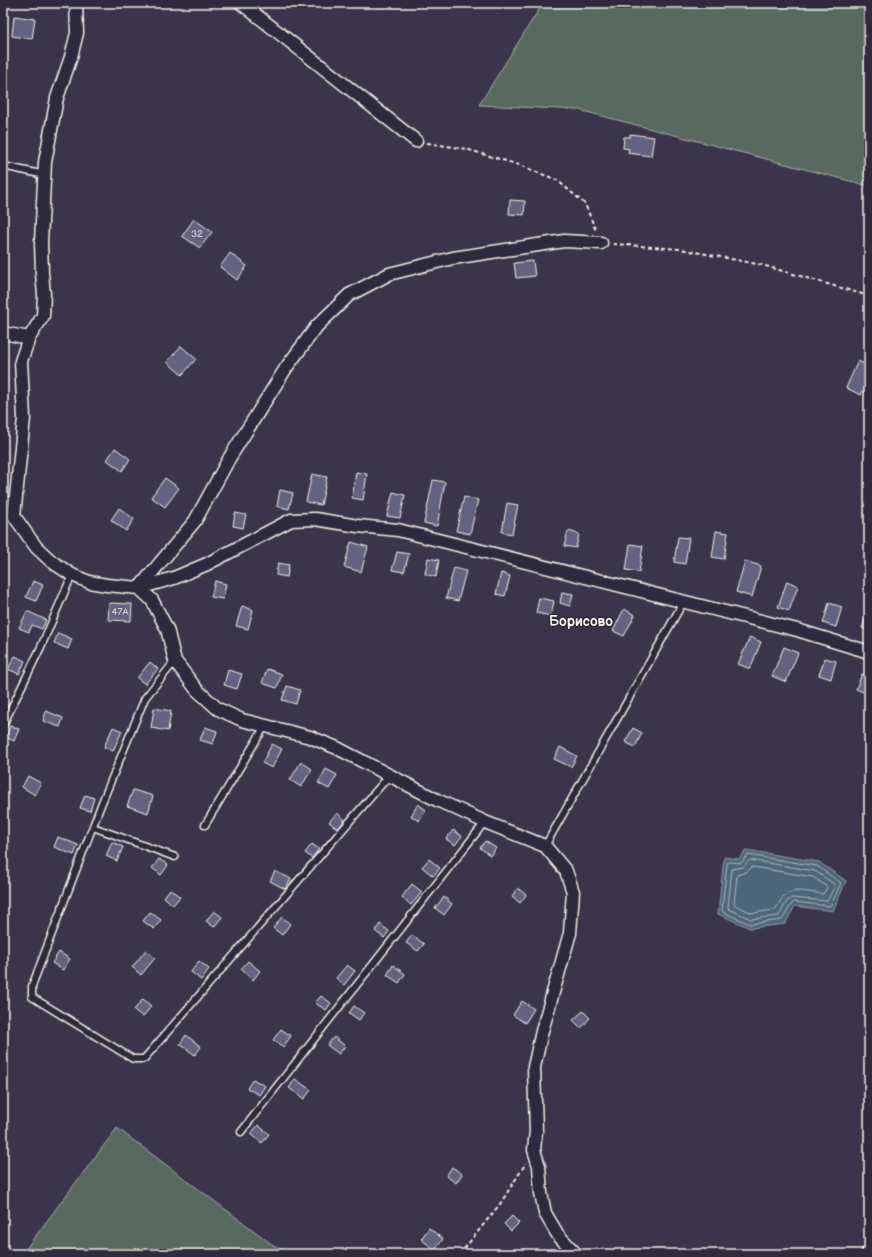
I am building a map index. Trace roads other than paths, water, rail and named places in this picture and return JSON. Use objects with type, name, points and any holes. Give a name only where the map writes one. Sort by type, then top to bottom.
[{"type":"street","points":[[76,3],[77,33],[71,57],[57,98],[45,162],[41,242],[44,294],[43,316],[29,338],[21,361],[24,418],[16,483],[8,515],[36,547],[51,561],[72,575],[89,582],[139,588],[174,578],[207,564],[291,520],[315,520],[398,530],[797,630],[869,652]]},
{"type":"street","points":[[241,3],[416,141]]},
{"type":"street","points":[[139,588],[195,521],[230,457],[286,368],[317,326],[349,295],[389,274],[453,258],[564,241],[601,243]]},
{"type":"street","points":[[3,333],[29,338]]},
{"type":"street","points":[[139,588],[152,600],[167,629],[175,661],[197,690],[218,709],[242,720],[310,737],[337,748],[389,776],[485,822],[545,846],[566,871],[573,892],[570,933],[542,1031],[534,1067],[536,1131],[534,1150],[539,1166],[541,1193],[545,1213],[558,1235],[576,1254]]},
{"type":"lane","points":[[3,166],[45,175]]},
{"type":"lane","points":[[3,725],[40,649],[72,575]]},
{"type":"lane","points":[[545,846],[684,601]]},
{"type":"lane","points":[[175,661],[145,698],[93,827],[32,986],[32,997],[133,1059],[144,1059],[389,776]]},
{"type":"lane","points":[[205,825],[265,726]]},
{"type":"lane","points":[[241,1132],[485,822]]},
{"type":"lane","points":[[93,827],[175,857]]},
{"type":"water","points":[[746,850],[819,862],[846,881],[833,911],[795,906],[785,924],[750,928],[718,914],[724,857],[739,859]]},
{"type":"district","name":"Борисово","points":[[581,621]]}]
